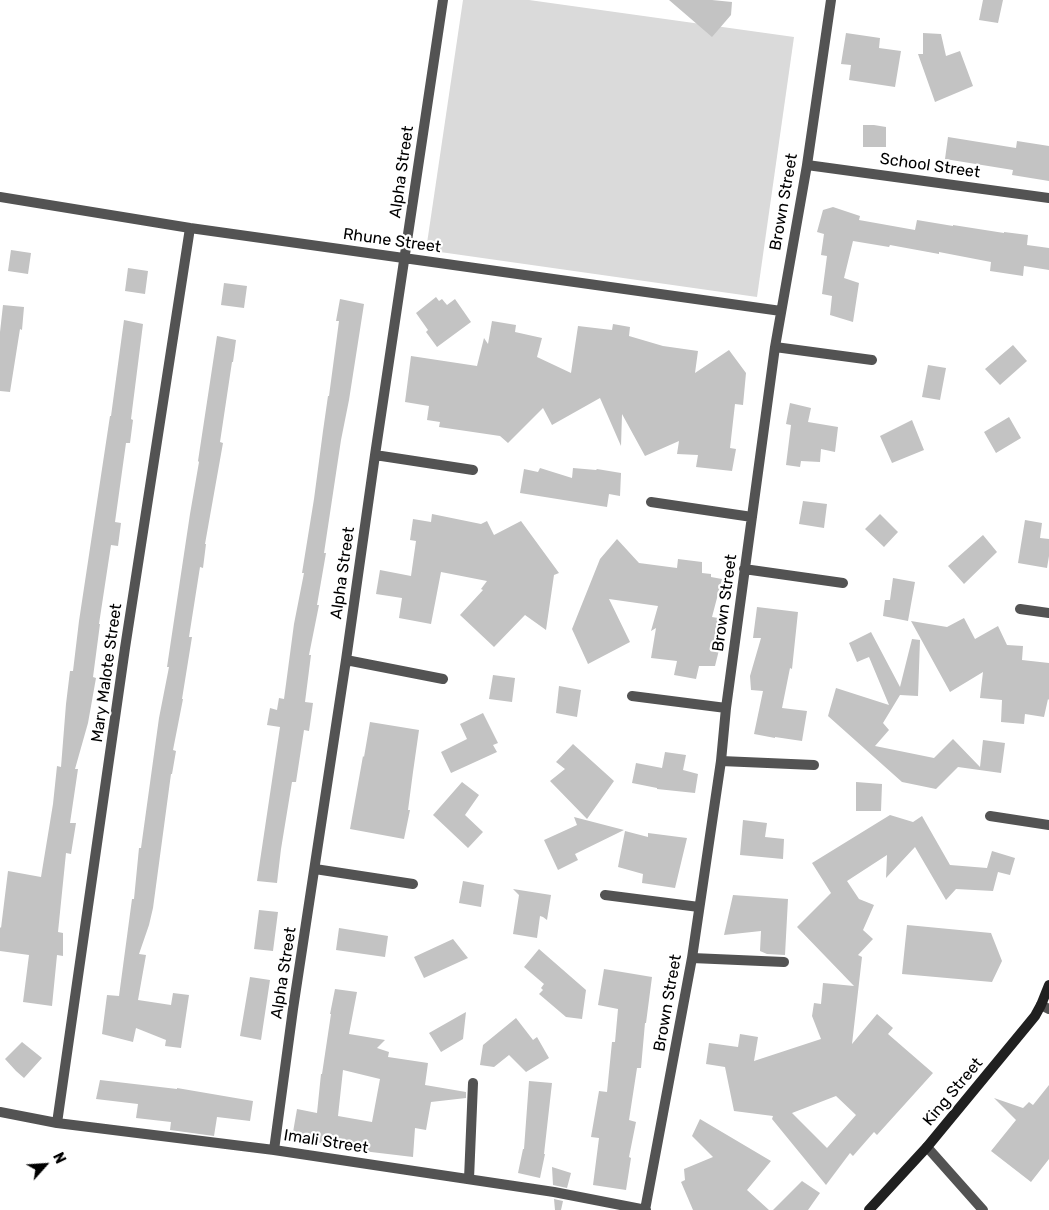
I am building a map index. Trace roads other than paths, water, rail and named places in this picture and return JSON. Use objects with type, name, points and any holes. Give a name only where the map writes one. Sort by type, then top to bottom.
[{"type":"street","name":"Alpha Street","points":[[274,1150],[293,1009],[443,0]]},
{"type":"street","name":"Brown Street","points":[[646,1210],[692,958],[721,761],[744,569],[780,311],[807,164],[831,0]]},
{"type":"street","name":"School Street","points":[[807,164],[1049,198]]},
{"type":"street","name":"Rhune Street","points":[[0,197],[190,228],[780,311]]},
{"type":"street","name":"Mary Malote Street","points":[[57,1122],[124,658],[190,228]]},
{"type":"street","points":[[775,347],[872,360]]},
{"type":"street","points":[[375,454],[473,470]]},
{"type":"street","points":[[651,502],[752,517]]},
{"type":"street","points":[[744,569],[842,584]]},
{"type":"street","points":[[1020,609],[1049,613]]},
{"type":"street","points":[[346,660],[443,679]]},
{"type":"street","points":[[632,696],[726,708]]},
{"type":"street","points":[[721,761],[814,765]]},
{"type":"street","points":[[990,816],[1049,825]]},
{"type":"street","points":[[315,869],[413,884]]},
{"type":"street","points":[[605,895],[699,907]]},
{"type":"street","points":[[692,958],[784,962]]},
{"type":"street","name":"King Street","points":[[869,1210],[927,1147],[1035,1016],[1045,1007],[1049,985]]},
{"type":"street","points":[[468,1180],[474,1083]]},
{"type":"street","name":"Imali Street","points":[[0,1112],[57,1122],[274,1150],[554,1192],[646,1210]]},
{"type":"street","points":[[927,1147],[984,1210]]}]
